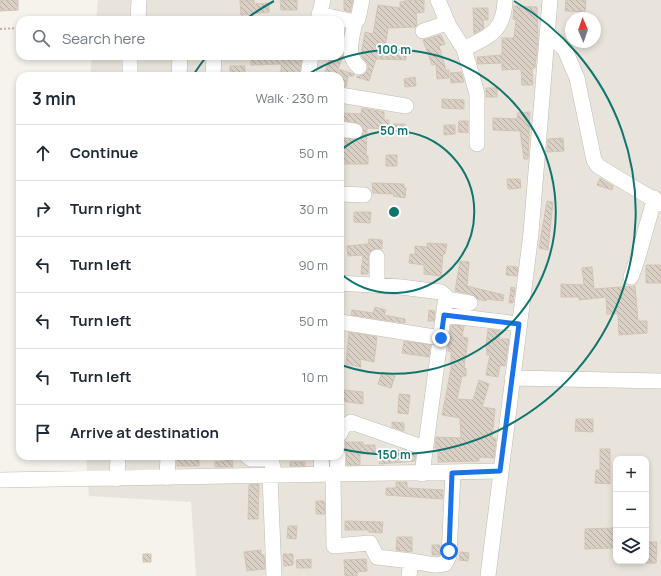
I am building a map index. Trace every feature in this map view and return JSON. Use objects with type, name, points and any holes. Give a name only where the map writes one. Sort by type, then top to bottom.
[{"type":"street","points":[[138,16],[139,0]]},
{"type":"street","points":[[359,67],[354,63],[350,53],[355,22],[362,0]]},
{"type":"street","points":[[438,0],[447,23],[464,49],[477,94],[477,144]]},
{"type":"street","points":[[464,49],[494,34],[503,18],[505,0]]},
{"type":"street","points":[[488,576],[500,471],[518,378],[519,324],[531,233],[550,0]]},
{"type":"street","points":[[320,11],[336,16]]},
{"type":"street","points":[[344,19],[355,22]]},
{"type":"street","points":[[423,31],[447,23]]},
{"type":"street","points":[[548,32],[565,50],[577,78],[594,160],[598,166],[657,201],[652,212],[632,277]]},
{"type":"street","points":[[130,60],[130,72]]},
{"type":"street","points":[[179,72],[180,60]]},
{"type":"street","points":[[213,72],[214,60]]},
{"type":"street","points":[[309,72],[310,60]]},
{"type":"street","points":[[344,96],[406,106]]},
{"type":"street","points":[[344,130],[355,131]]},
{"type":"street","points":[[344,194],[364,195]]},
{"type":"street","points":[[377,286],[378,257]]},
{"type":"street","points":[[344,283],[441,292],[445,294],[446,299],[444,315],[422,474]]},
{"type":"street","points":[[446,299],[470,303]]},
{"type":"street","points":[[444,315],[519,324]]},
{"type":"street","points":[[344,323],[441,338]]},
{"type":"street","points":[[518,378],[661,381]]},
{"type":"street","points":[[344,427],[351,422],[425,448]]},
{"type":"street","points":[[117,479],[118,460]]},
{"type":"street","points":[[167,478],[168,460]]},
{"type":"street","points":[[271,460],[273,468],[270,476],[274,576]]},
{"type":"street","points":[[323,460],[331,474]]},
{"type":"street","points":[[336,460],[331,474],[334,546],[370,543],[377,557],[435,565],[445,564],[449,556],[452,473]]},
{"type":"street","points":[[0,480],[331,474],[422,474],[500,471]]},
{"type":"street","points":[[409,576],[411,561]]},
{"type":"path","points":[[0,29],[16,28]]},
{"type":"shaded area","points":[[98,0],[661,0],[661,576],[196,576],[191,502],[89,496],[86,460],[344,460],[344,72],[90,72],[92,60],[344,60],[344,16],[96,16]]},
{"type":"building","points":[[18,0],[18,10],[0,11],[0,1]]},
{"type":"building","points":[[240,0],[254,0],[254,4],[269,3],[269,12],[241,15]]},
{"type":"building","points":[[280,0],[297,0],[297,10],[281,10]]},
{"type":"building","points":[[344,0],[353,0],[350,12],[344,10]]},
{"type":"building","points":[[424,0],[424,12],[416,13],[417,25],[415,27],[388,28],[385,49],[406,49],[406,60],[376,59],[369,81],[356,77],[365,74],[368,69],[368,65],[361,55],[365,32],[373,34],[378,5],[400,8],[400,2]]},
{"type":"building","points":[[566,0],[586,0],[585,12],[565,11]]},
{"type":"building","points":[[514,6],[537,7],[538,40],[535,68],[532,68],[533,85],[522,85],[521,69],[502,70],[502,63],[478,64],[477,57],[502,55],[502,38],[514,38],[516,20],[513,19]]},
{"type":"building","points":[[473,8],[488,8],[488,20],[483,20],[484,28],[474,34]]},
{"type":"building","points":[[441,35],[445,44],[439,46],[446,70],[449,70],[449,78],[437,79],[436,64],[432,65],[423,40]]},
{"type":"building","points":[[251,60],[301,60],[300,72],[281,72],[281,64],[251,65]]},
{"type":"building","points":[[329,60],[341,60],[338,69],[354,74],[354,76],[348,76],[346,87],[344,87],[344,72],[325,72]]},
{"type":"building","points":[[230,66],[245,66],[245,72],[230,72]]},
{"type":"building","points":[[461,72],[464,82],[451,83],[450,73]]},
{"type":"building","points":[[415,77],[416,86],[405,87],[404,79]]},
{"type":"building","points":[[486,88],[497,88],[497,97],[486,97]]},
{"type":"building","points":[[442,99],[464,100],[464,109],[442,108]]},
{"type":"building","points":[[362,108],[384,112],[384,120],[389,120],[389,129],[367,128],[366,156],[368,156],[368,164],[344,164],[344,138],[358,139],[364,132],[360,124],[344,120],[344,113],[361,114]]},
{"type":"building","points":[[530,112],[528,159],[524,159],[520,131],[493,130],[493,118],[518,119],[517,113]]},
{"type":"building","points":[[459,121],[468,121],[468,133],[458,132]]},
{"type":"building","points":[[393,124],[405,124],[405,133],[393,133]]},
{"type":"building","points":[[444,125],[455,125],[455,134],[444,135]]},
{"type":"building","points":[[563,138],[564,151],[547,152],[548,139]]},
{"type":"building","points":[[386,155],[397,155],[397,166],[386,166]]},
{"type":"building","points":[[600,178],[613,186],[612,190],[597,185]]},
{"type":"building","points":[[507,179],[520,179],[521,188],[508,189]]},
{"type":"building","points":[[372,183],[404,184],[404,188],[406,188],[405,198],[393,196],[394,194],[373,193]]},
{"type":"building","points":[[547,201],[553,202],[548,250],[539,248]]},
{"type":"building","points":[[354,212],[371,212],[370,223],[354,222]]},
{"type":"building","points":[[369,239],[382,240],[382,249],[377,248],[369,252],[368,274],[361,274],[363,255],[348,256],[347,246],[368,244]]},
{"type":"building","points":[[427,243],[447,244],[445,254],[443,254],[441,276],[424,274],[424,265],[409,263],[410,254],[415,255],[415,246],[427,247]]},
{"type":"building","points":[[460,261],[469,262],[467,286],[504,295],[503,301],[487,299],[486,301],[478,299],[471,294],[455,291]]},
{"type":"building","points":[[646,265],[661,265],[661,283],[646,283]]},
{"type":"building","points":[[507,266],[518,267],[517,276],[506,275]]},
{"type":"building","points":[[592,267],[594,289],[635,286],[638,321],[647,321],[647,333],[619,335],[618,314],[607,314],[606,297],[579,300],[579,297],[561,297],[561,284],[584,285],[582,268]]},
{"type":"building","points":[[511,287],[515,288],[513,303],[509,303]]},
{"type":"building","points":[[375,307],[386,310],[384,315],[405,319],[405,323],[351,315],[352,310],[373,313]]},
{"type":"building","points":[[429,310],[435,311],[434,321],[428,321]]},
{"type":"building","points":[[451,325],[464,326],[462,337],[468,338],[464,368],[466,368],[466,376],[462,376],[457,399],[473,400],[479,380],[489,384],[482,407],[495,409],[492,438],[496,438],[494,458],[479,457],[479,461],[438,462],[438,448],[435,448],[436,437],[461,438],[460,418],[442,415],[451,369],[451,352],[448,351]]},
{"type":"building","points":[[488,329],[500,331],[499,339],[509,339],[505,366],[500,365],[498,377],[486,375],[490,355],[487,355],[486,345]]},
{"type":"building","points":[[349,332],[377,337],[374,362],[360,359],[361,367],[346,364]]},
{"type":"building","points":[[404,341],[430,345],[429,357],[402,353]]},
{"type":"building","points":[[382,372],[395,376],[391,388],[378,384]]},
{"type":"building","points":[[344,390],[363,392],[363,404],[344,401]]},
{"type":"building","points":[[399,394],[410,395],[408,414],[398,413]]},
{"type":"building","points":[[576,419],[593,419],[593,432],[575,431]]},
{"type":"building","points":[[392,422],[404,423],[404,431],[392,427]]},
{"type":"building","points":[[345,442],[363,442],[363,445],[375,445],[375,453],[360,454],[360,465],[347,465]]},
{"type":"building","points":[[600,449],[610,449],[610,484],[595,483],[596,470],[600,470]]},
{"type":"building","points":[[405,450],[416,454],[415,461],[380,464],[379,452]]},
{"type":"building","points":[[177,460],[199,460],[199,466],[177,466]]},
{"type":"building","points":[[232,460],[233,467],[215,467],[215,462]]},
{"type":"building","points":[[290,462],[305,462],[305,466],[290,466]]},
{"type":"building","points":[[396,482],[407,482],[407,488],[443,490],[443,499],[386,495],[386,488],[396,488]]},
{"type":"building","points":[[259,484],[258,519],[248,519],[249,485]]},
{"type":"building","points":[[316,501],[324,501],[325,514],[316,514]]},
{"type":"building","points":[[345,521],[383,522],[382,533],[369,532],[369,530],[345,530]]},
{"type":"building","points":[[288,526],[297,526],[296,539],[287,538]]},
{"type":"building","points":[[613,528],[613,548],[585,549],[585,529]]},
{"type":"building","points":[[397,537],[412,537],[412,552],[396,550]]},
{"type":"building","points":[[649,542],[657,542],[656,563],[649,563]]},
{"type":"building","points":[[432,545],[440,545],[440,555],[432,555]]},
{"type":"building","points":[[261,550],[261,555],[264,555],[265,569],[247,571],[244,552]]},
{"type":"building","points":[[460,552],[469,553],[468,561],[459,560]]},
{"type":"building","points":[[143,554],[151,554],[151,562],[143,562]]},
{"type":"building","points":[[283,554],[293,554],[293,565],[284,566]]},
{"type":"building","points":[[311,559],[311,568],[297,568],[296,560]]},
{"type":"building","points":[[366,559],[367,571],[357,572],[357,576],[345,576],[344,560]]},
{"type":"route","points":[[441,338],[444,315],[519,324],[500,471],[452,473],[449,551]]}]
